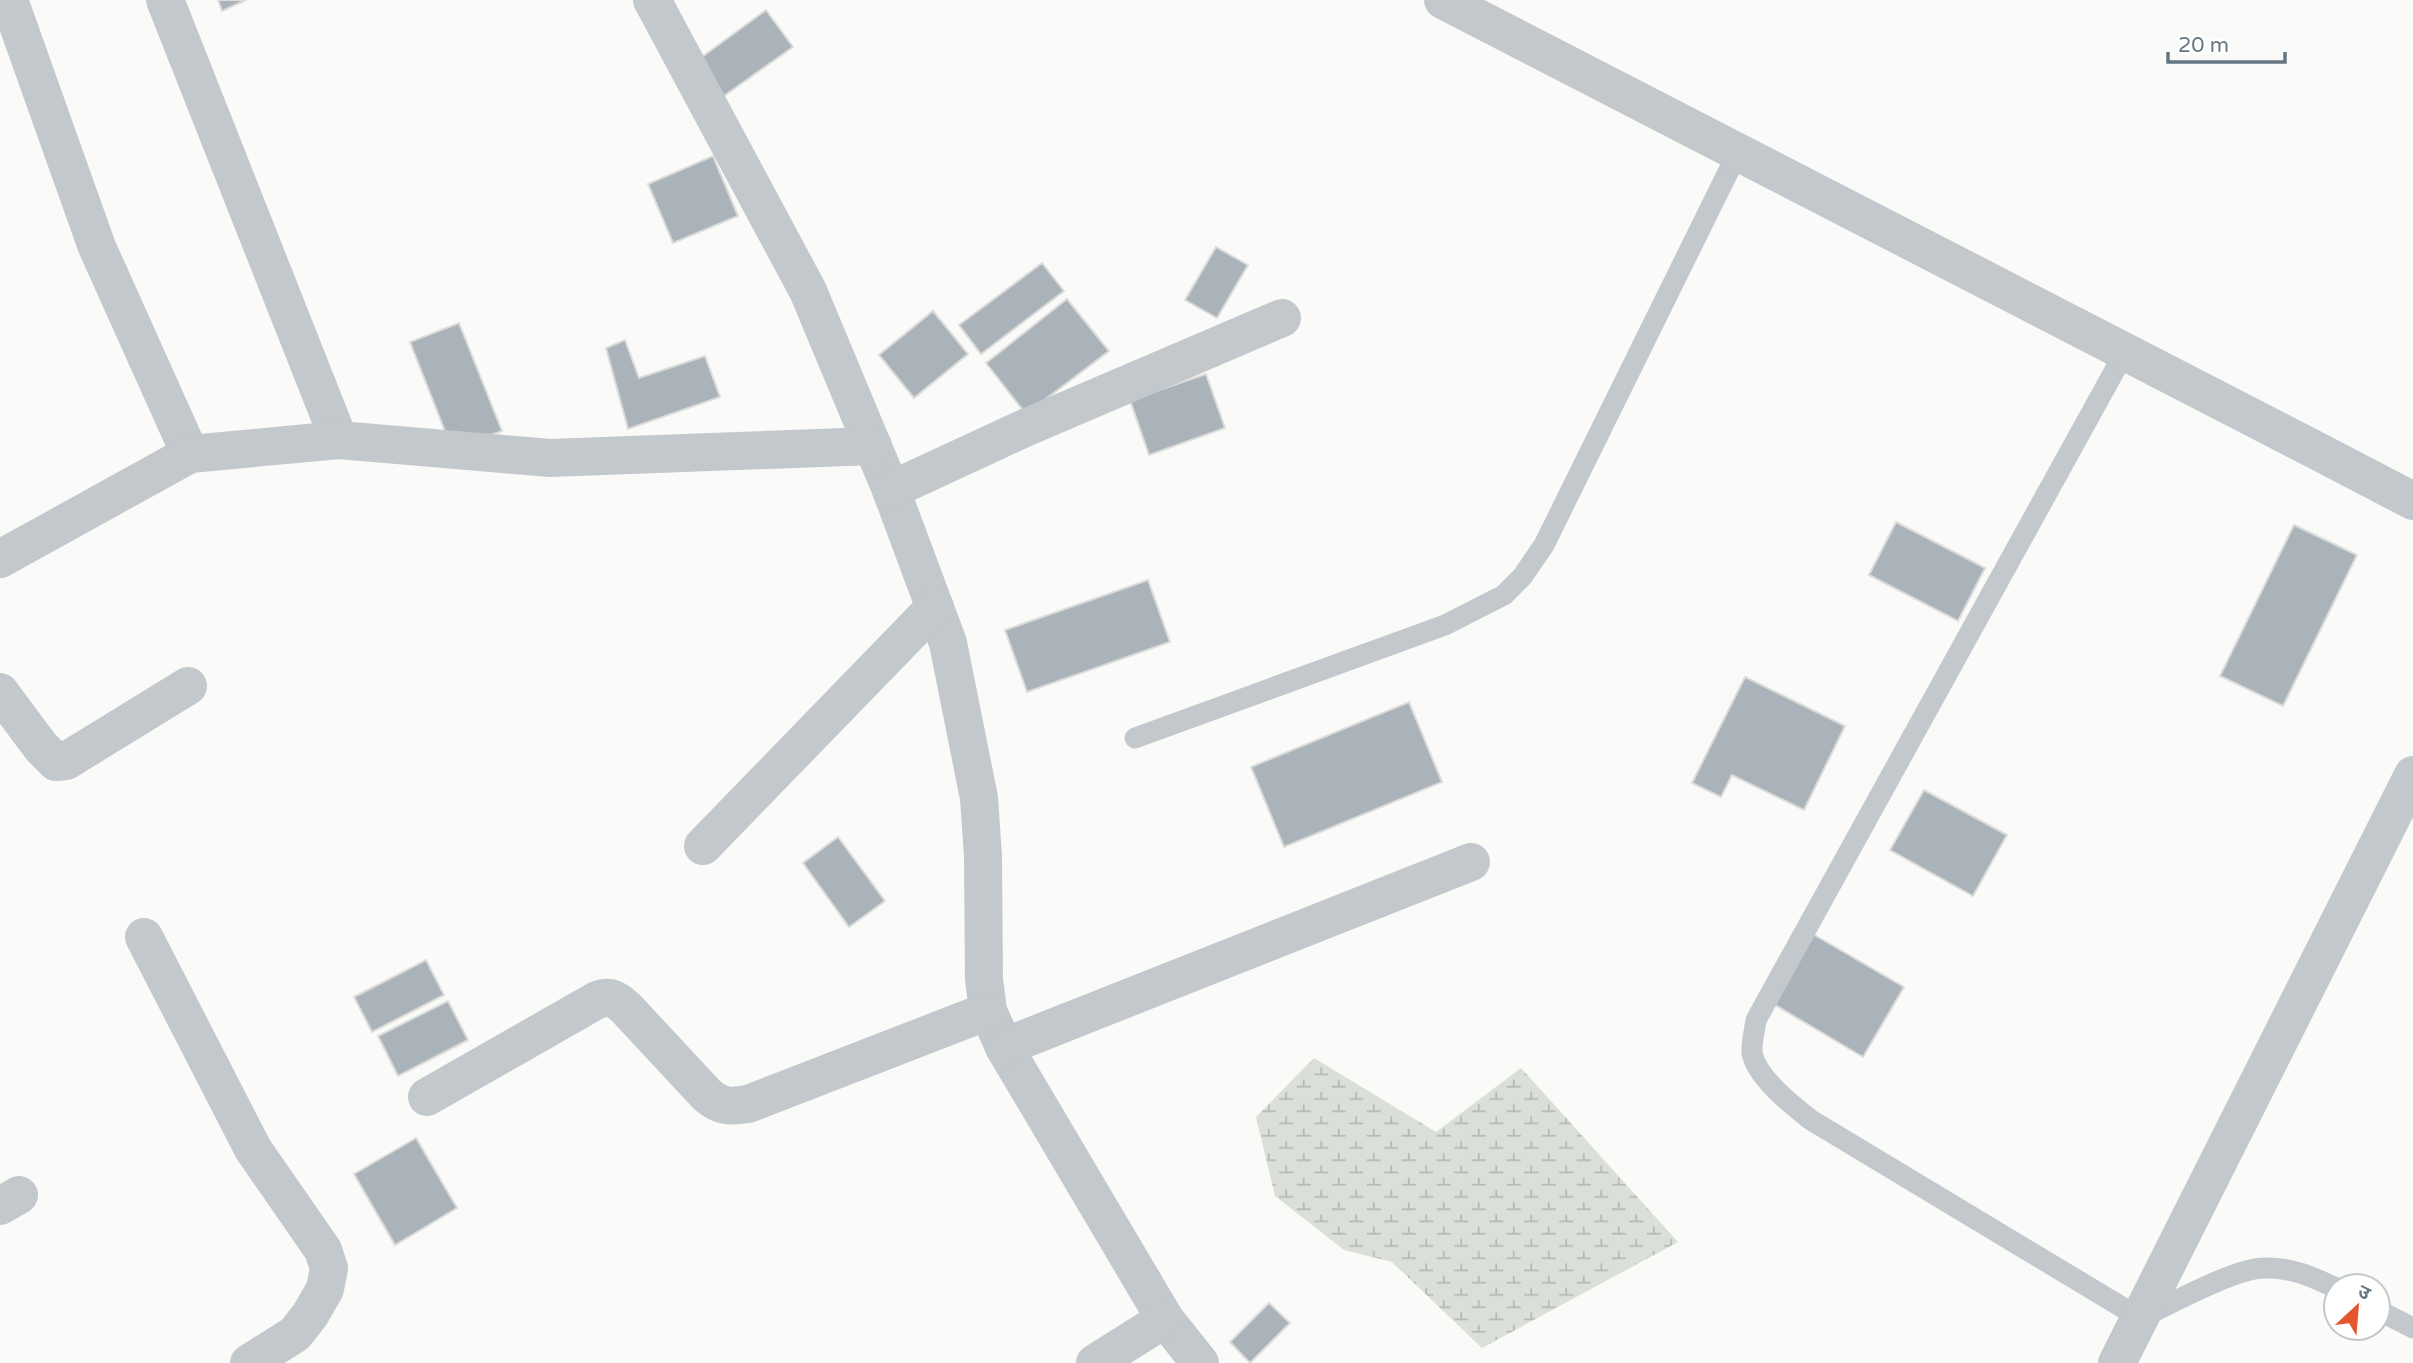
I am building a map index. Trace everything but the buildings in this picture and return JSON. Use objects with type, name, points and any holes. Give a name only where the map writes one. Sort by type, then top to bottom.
[{"type":"street","points":[[9,0],[97,247],[190,454]]},
{"type":"street","points":[[164,0],[339,440]]},
{"type":"street","points":[[652,0],[808,291],[891,489],[948,643],[979,798],[983,856],[984,979],[988,1011],[1004,1048],[1166,1319],[1200,1363]]},
{"type":"street","points":[[1443,0],[1737,154],[2126,350],[2413,501]]},
{"type":"street","points":[[891,489],[1027,427],[1282,318]]},
{"type":"street","points":[[0,559],[190,454],[339,440],[550,458],[873,446]]},
{"type":"street","points":[[703,846],[935,607]]},
{"type":"street","points":[[0,692],[41,747],[56,762],[66,761],[188,686]]},
{"type":"street","points":[[2117,1363],[2413,775]]},
{"type":"street","points":[[1004,1048],[1471,862]]},
{"type":"street","points":[[144,937],[253,1149],[323,1250],[329,1268],[326,1289],[295,1334],[249,1363]]},
{"type":"street","points":[[427,1097],[607,996],[616,999],[626,1008],[707,1095],[719,1105],[730,1107],[748,1104],[988,1011]]},
{"type":"street","points":[[1095,1363],[1166,1319]]},
{"type":"lane","points":[[1135,738],[1445,625],[1504,595],[1522,577],[1544,545],[1737,154]]},
{"type":"lane","points":[[2126,350],[1756,1020],[1752,1053],[1764,1075],[1783,1098],[1811,1119],[2140,1318],[2238,1273],[2262,1268],[2289,1269],[2322,1282]]},
{"type":"lane","points":[[2392,1317],[2413,1328]]},
{"type":"green space","points":[[1314,1058],[1436,1132],[1521,1068],[1678,1242],[1482,1348],[1392,1262],[1344,1250],[1275,1196],[1256,1117]]}]
